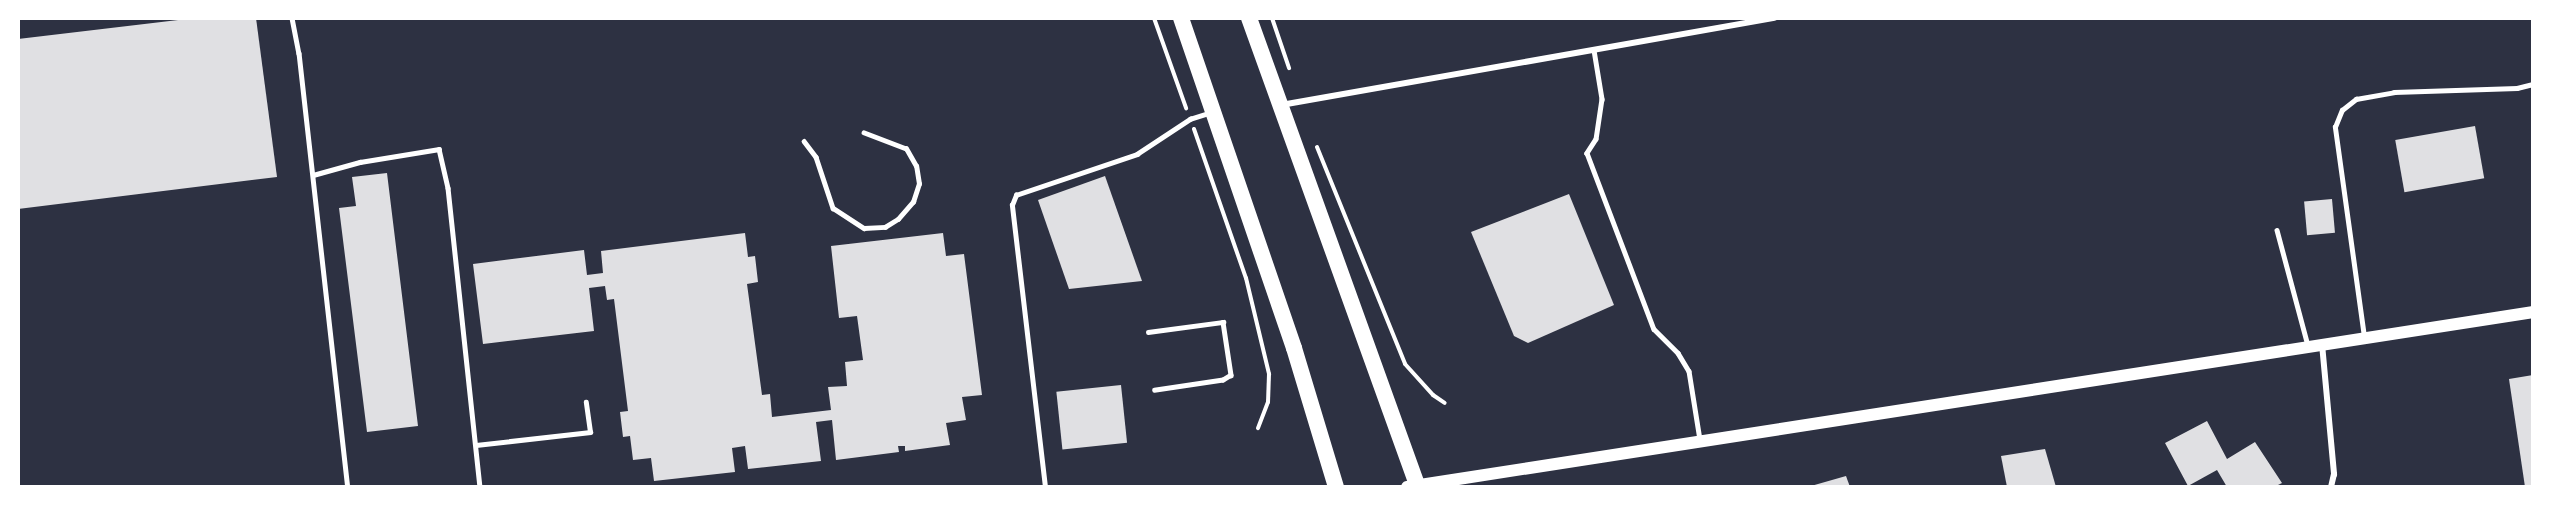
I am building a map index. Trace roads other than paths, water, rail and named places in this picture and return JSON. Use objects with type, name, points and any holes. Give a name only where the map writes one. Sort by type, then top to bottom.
[{"type":"highway","points":[[1181,18],[1294,348],[1336,487]]},
{"type":"highway","points":[[1248,18],[1414,487]]},
{"type":"main road","points":[[1414,487],[1701,444],[2533,312]]},
{"type":"street","points":[[1278,106],[1774,18]]},
{"type":"street","points":[[2322,344],[2334,474],[2331,487]]},
{"type":"lane","points":[[292,18],[313,175],[348,487]]},
{"type":"lane","points":[[1594,50],[1602,99],[1596,139],[1587,153],[1654,329],[1678,353],[1689,371],[1701,444]]},
{"type":"lane","points":[[2364,337],[2335,127],[2342,110],[2356,99],[2394,92],[2517,88],[2533,84]]},
{"type":"lane","points":[[1045,487],[1012,206],[1016,195],[1137,154],[1190,119],[1214,111]]},
{"type":"lane","points":[[804,141],[816,157],[832,208],[864,228],[885,226],[898,219],[913,202],[918,184],[916,166],[906,149],[864,133]]},
{"type":"lane","points":[[313,175],[360,162],[439,149],[448,188],[480,487]]},
{"type":"lane","points":[[2277,231],[2308,346]]},
{"type":"lane","points":[[1148,332],[1223,322],[1231,375],[1223,380],[1155,390]]},
{"type":"lane","points":[[476,446],[590,432],[586,402]]}]
